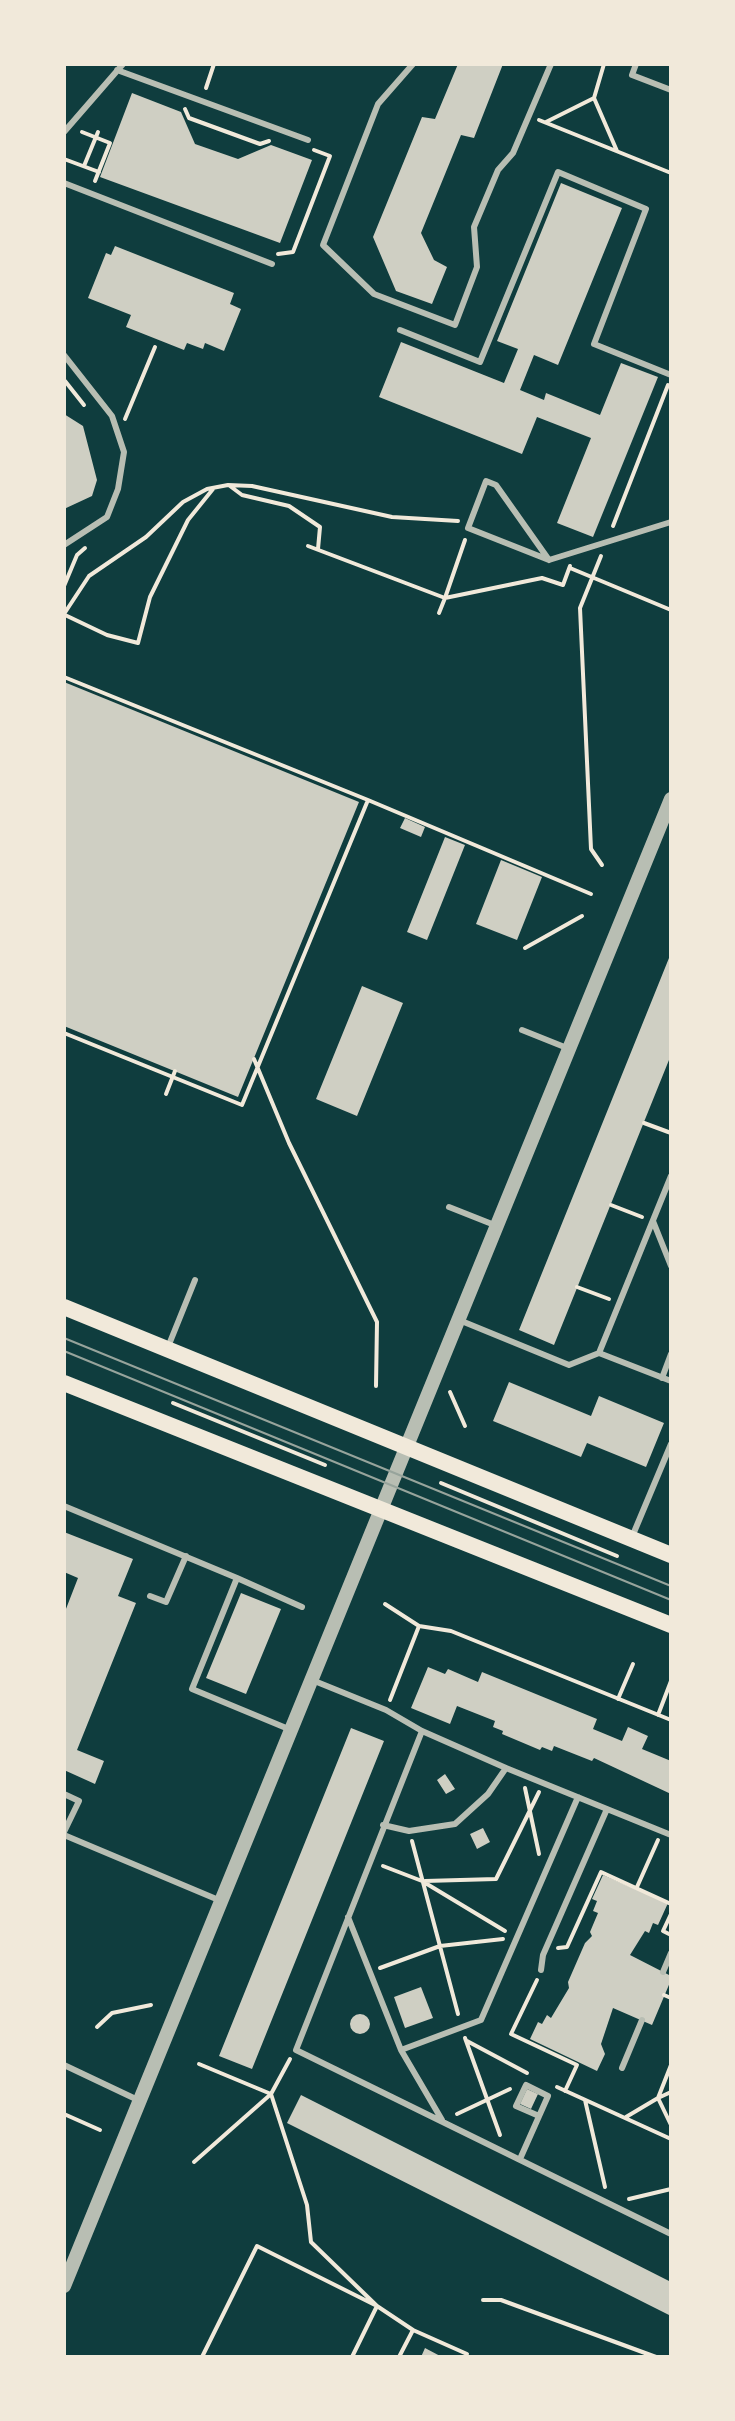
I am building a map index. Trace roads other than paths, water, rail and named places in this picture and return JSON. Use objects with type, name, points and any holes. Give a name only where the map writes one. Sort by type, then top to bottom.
[{"type":"main road","points":[[64,1307],[671,1555]]},
{"type":"main road","points":[[64,1383],[671,1625]]},
{"type":"street","points":[[64,2286],[671,799]]},
{"type":"lane","points":[[413,64],[378,104],[323,245],[374,294],[455,325],[477,267],[474,227],[498,170],[513,153],[551,64]]},
{"type":"lane","points":[[636,64],[632,75],[671,90]]},
{"type":"lane","points":[[64,132],[120,67],[306,143]]},
{"type":"lane","points":[[400,330],[480,362],[558,172],[646,209],[594,344],[671,376]]},
{"type":"lane","points":[[64,183],[272,264]]},
{"type":"lane","points":[[64,355],[117,424],[124,452],[123,468],[107,517],[64,545]]},
{"type":"lane","points":[[549,560],[496,485],[486,481],[468,528],[549,560],[606,545],[671,522]]},
{"type":"lane","points":[[522,1030],[569,1049]]},
{"type":"lane","points":[[599,1353],[671,1176]]},
{"type":"lane","points":[[449,1207],[497,1226]]},
{"type":"lane","points":[[653,1221],[671,1266]]},
{"type":"lane","points":[[167,1349],[195,1280]]},
{"type":"lane","points":[[458,1320],[569,1365],[599,1353],[671,1381]]},
{"type":"lane","points":[[662,1378],[671,1354]]},
{"type":"lane","points":[[631,1539],[671,1444]]},
{"type":"lane","points":[[64,1506],[302,1607]]},
{"type":"lane","points":[[150,1596],[166,1602],[186,1556]]},
{"type":"lane","points":[[237,1578],[192,1689],[291,1730]]},
{"type":"lane","points":[[312,1680],[386,1710],[422,1731],[506,1768],[671,1835]]},
{"type":"lane","points":[[422,1731],[296,2050],[671,2234]]},
{"type":"lane","points":[[383,1825],[409,1831],[455,1824],[488,1794],[506,1768]]},
{"type":"lane","points":[[64,1794],[79,1801],[64,1834],[221,1901]]},
{"type":"lane","points":[[401,2050],[481,2020],[578,1797]]},
{"type":"lane","points":[[541,1970],[546,1949],[607,1809]]},
{"type":"lane","points":[[347,1916],[401,2050],[442,2120]]},
{"type":"lane","points":[[663,1972],[671,1953]]},
{"type":"lane","points":[[622,2068],[642,2020]]},
{"type":"lane","points":[[64,2065],[140,2101]]},
{"type":"lane","points":[[520,2159],[548,2096],[526,2085],[516,2106],[539,2116]]},
{"type":"tram line","points":[[64,1338],[671,1586]]},
{"type":"tram line","points":[[64,1351],[671,1600]]}]
